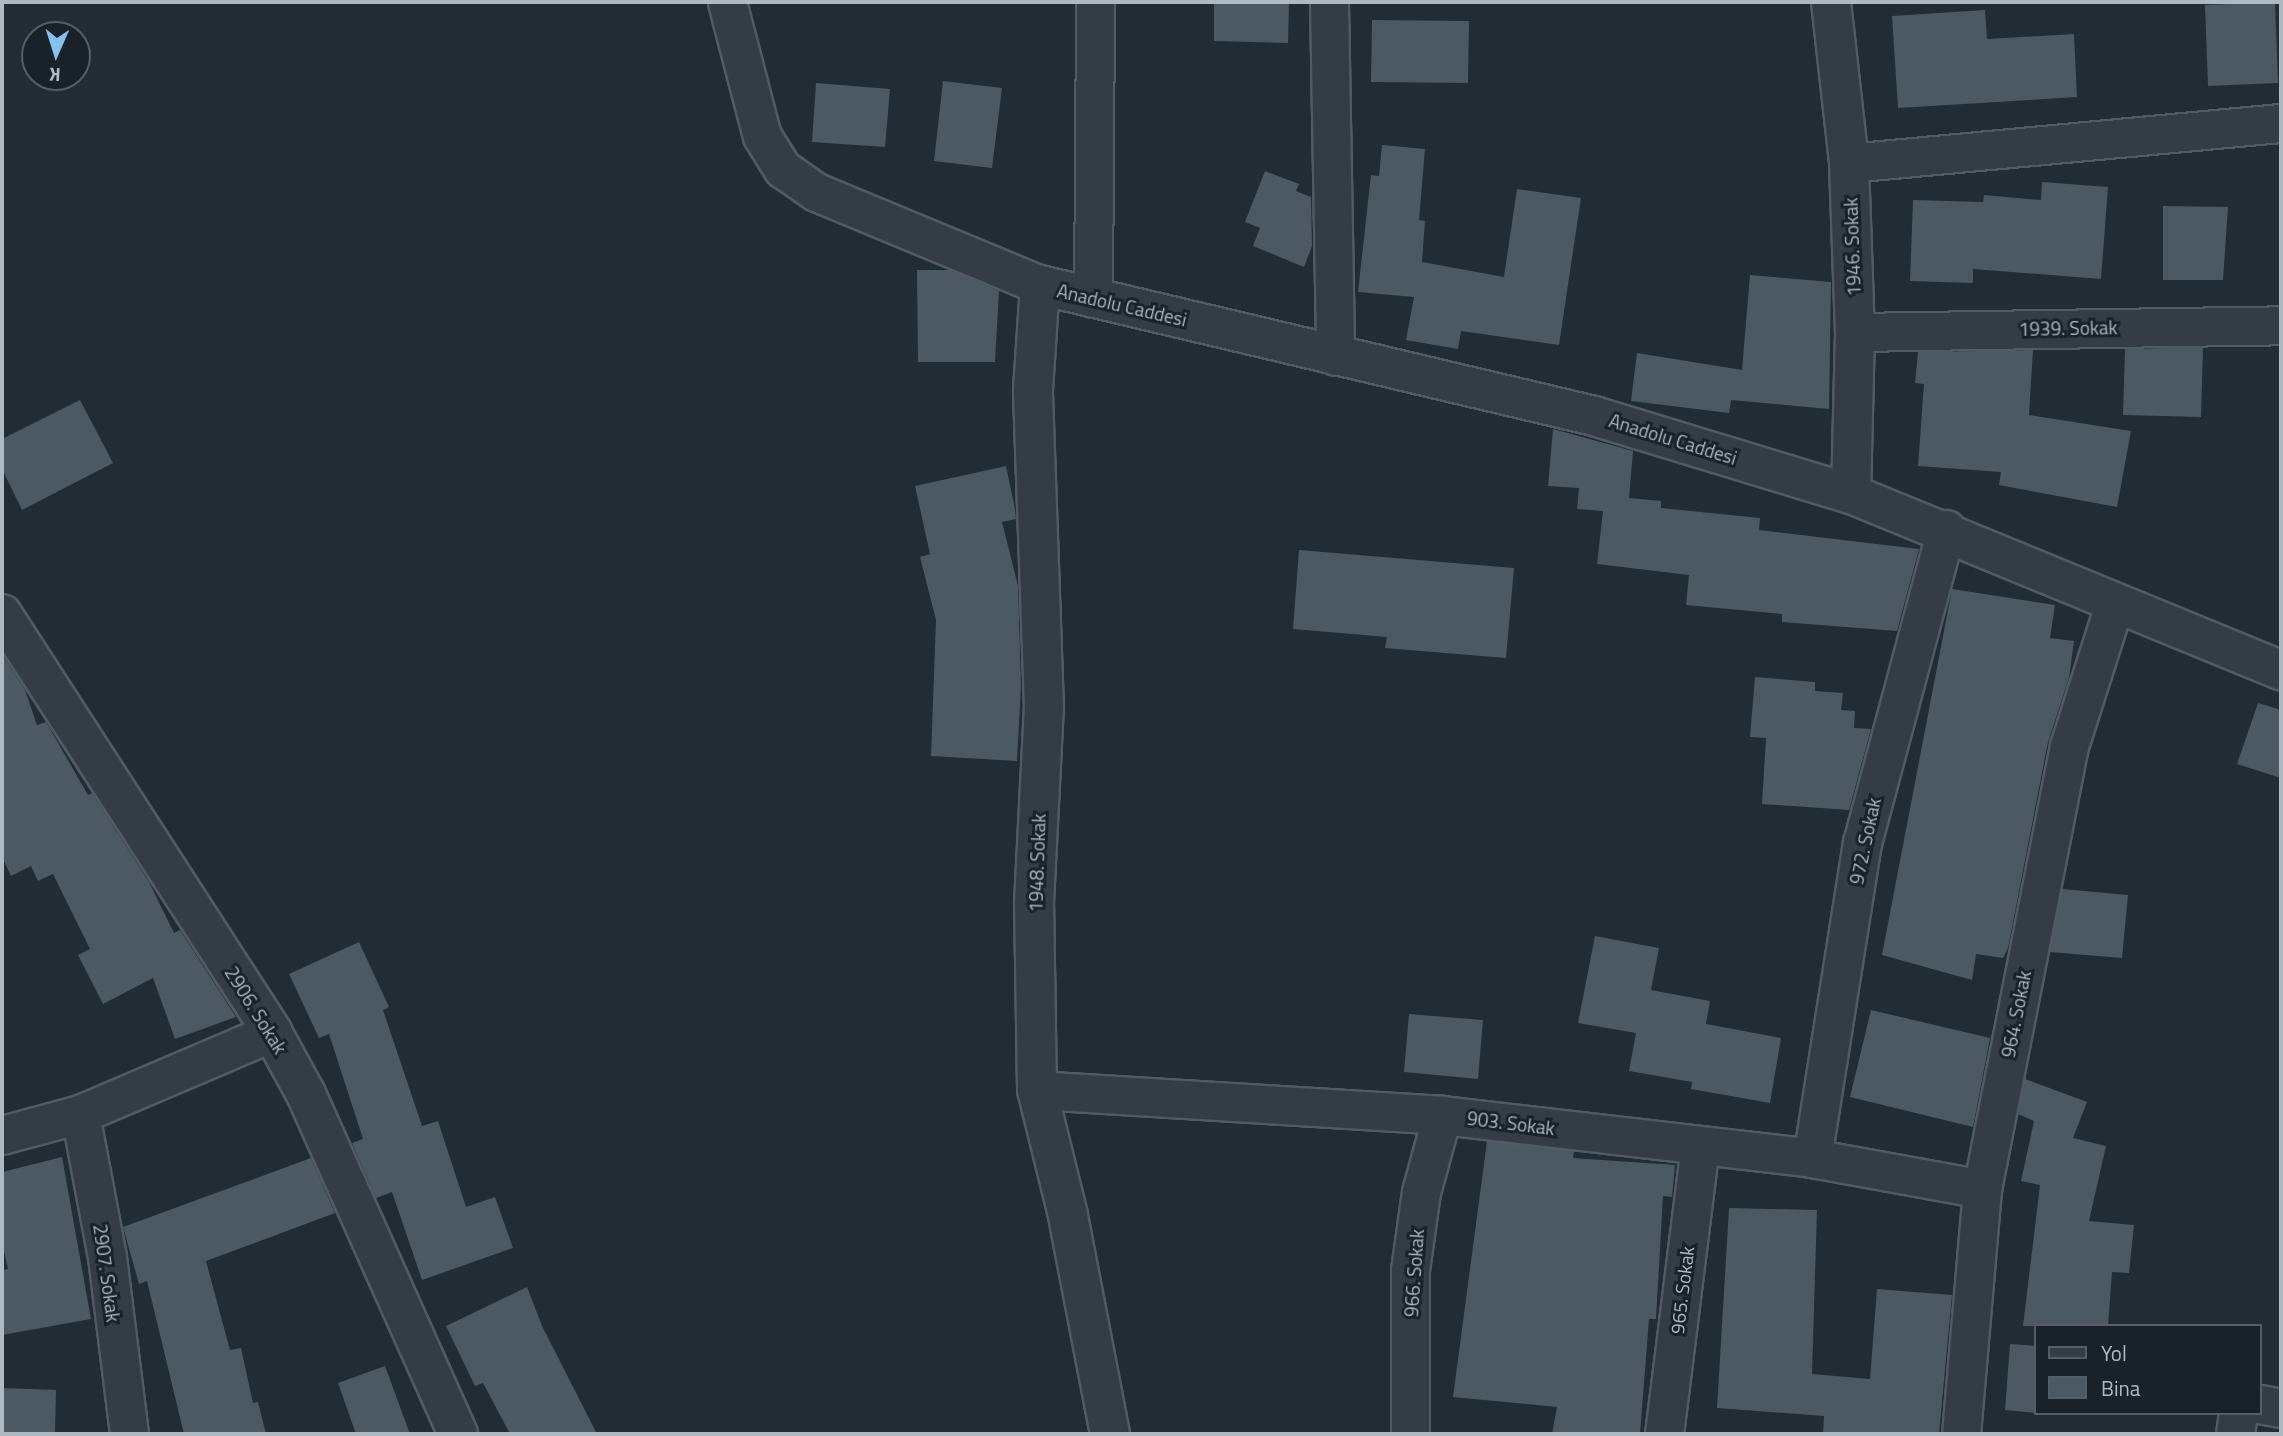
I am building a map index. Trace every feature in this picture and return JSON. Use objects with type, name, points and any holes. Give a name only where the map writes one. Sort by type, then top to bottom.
[{"type":"street","points":[[727,2],[762,136],[783,169],[816,191],[1040,285]]},
{"type":"street","points":[[1093,298],[1095,2]]},
{"type":"street","points":[[1329,2],[1335,356]]},
{"type":"street","name":"1946. Sokak","points":[[1831,2],[1849,163],[1855,332],[1851,494]]},
{"type":"street","points":[[1849,163],[2281,123]]},
{"type":"street","name":"Anadolu Caddesi","points":[[1040,285],[1594,416],[1851,494],[1946,529],[2281,670]]},
{"type":"street","name":"1948. Sokak","points":[[1040,285],[1033,390],[1044,708],[1034,903],[1037,1090],[1068,1215],[1110,1434]]},
{"type":"street","name":"1939. Sokak","points":[[1855,332],[2281,325]]},
{"type":"street","name":"972. Sokak","points":[[1812,1158],[1862,843],[1946,529]]},
{"type":"street","name":"964. Sokak","points":[[1961,1434],[1982,1189],[2069,746],[2115,602]]},
{"type":"street","name":"2906. Sokak","points":[[2,614],[272,1032],[306,1094],[458,1434]]},
{"type":"street","points":[[2,1135],[80,1114],[272,1032]]},
{"type":"street","name":"903. Sokak","points":[[1037,1090],[1442,1115],[1812,1158],[1982,1189]]},
{"type":"street","name":"2907. Sokak","points":[[80,1114],[107,1257],[128,1434]]},
{"type":"street","name":"966. Sokak","points":[[1410,1434],[1410,1270],[1422,1192],[1442,1115]]},
{"type":"street","name":"965. Sokak","points":[[1664,1434],[1700,1145]]},
{"type":"street","points":[[2262,1404],[2281,1408]]},
{"type":"street","points":[[2235,1434],[2238,1415]]},
{"type":"building","points":[[1214,2],[1289,2],[1288,43],[1214,41]]},
{"type":"building","points":[[2275,2],[2278,83],[2208,86],[2205,5]]},
{"type":"building","points":[[1985,10],[1987,39],[2074,34],[2077,97],[1898,108],[1892,16]]},
{"type":"building","points":[[1372,20],[1469,21],[1468,83],[1371,82]]},
{"type":"building","points":[[943,81],[1002,88],[992,168],[934,161]]},
{"type":"building","points":[[816,83],[890,89],[885,147],[812,142]]},
{"type":"building","points":[[1382,145],[1425,149],[1419,220],[1425,221],[1422,262],[1504,277],[1517,189],[1581,198],[1559,345],[1461,331],[1458,349],[1406,340],[1414,297],[1358,292],[1371,175],[1379,176]]},
{"type":"building","points":[[1265,171],[1299,184],[1296,191],[1311,197],[1312,246],[1304,267],[1253,246],[1260,228],[1245,222]]},
{"type":"building","points":[[2042,182],[2108,187],[2101,279],[1973,269],[1973,283],[1910,281],[1913,200],[1983,202],[1984,195],[2041,200]]},
{"type":"building","points":[[2163,206],[2228,207],[2223,280],[2163,280]]},
{"type":"building","points":[[917,270],[949,270],[999,291],[995,362],[918,362]]},
{"type":"building","points":[[1750,275],[1831,282],[1829,409],[1731,400],[1729,413],[1631,401],[1637,353],[1742,370]]},
{"type":"building","points":[[2203,347],[2201,417],[2123,415],[2125,349]]},
{"type":"building","points":[[2033,350],[2029,415],[2131,431],[2117,507],[1999,485],[2001,472],[1918,466],[1924,384],[1915,383],[1918,352]]},
{"type":"building","points":[[80,400],[113,463],[22,510],[2,469],[2,439]]},
{"type":"building","points":[[1553,429],[1633,451],[1629,498],[1661,501],[1661,508],[1760,518],[1759,530],[1919,549],[1897,631],[1782,622],[1782,614],[1686,605],[1689,575],[1597,564],[1603,511],[1577,509],[1579,488],[1548,486]]},
{"type":"building","points":[[1006,466],[1016,519],[1002,522],[1018,586],[1021,686],[1017,761],[931,756],[936,620],[920,557],[930,554],[915,486]]},
{"type":"building","points":[[1299,550],[1514,568],[1506,658],[1385,648],[1387,637],[1293,629]]},
{"type":"building","points":[[1952,589],[2055,605],[2050,638],[2074,641],[2069,678],[2048,742],[2008,948],[2003,958],[1976,954],[1972,980],[1882,955]]},
{"type":"building","points":[[2,654],[25,690],[37,725],[46,722],[88,795],[92,793],[149,882],[174,933],[180,930],[236,1017],[175,1039],[153,978],[103,1004],[78,955],[90,949],[53,874],[38,881],[31,866],[11,876],[2,857]]},
{"type":"building","points":[[1755,677],[1815,682],[1815,691],[1843,693],[1841,710],[1855,711],[1854,728],[1871,729],[1849,810],[1762,804],[1766,738],[1750,737]]},
{"type":"building","points":[[2258,703],[2281,710],[2281,778],[2237,764]]},
{"type":"building","points":[[2062,889],[2128,895],[2122,958],[2050,952]]},
{"type":"building","points":[[1595,936],[1659,948],[1651,990],[1710,1001],[1706,1024],[1781,1038],[1770,1103],[1691,1089],[1692,1082],[1629,1071],[1636,1033],[1578,1023]]},
{"type":"building","points":[[359,942],[389,1007],[383,1010],[422,1126],[438,1121],[466,1207],[495,1197],[513,1248],[422,1280],[392,1192],[376,1198],[352,1143],[363,1139],[329,1034],[319,1038],[289,974]]},
{"type":"building","points":[[1871,1010],[1990,1038],[1973,1127],[1850,1097]]},
{"type":"building","points":[[1409,1014],[1483,1020],[1478,1079],[1404,1072]]},
{"type":"building","points":[[2025,1079],[2087,1102],[2073,1138],[2106,1146],[2089,1221],[2134,1225],[2129,1273],[2112,1272],[2108,1324],[2023,1326],[2040,1185],[2021,1181],[2034,1121],[2018,1114]]},
{"type":"building","points":[[1487,1141],[1574,1151],[1573,1158],[1675,1165],[1672,1197],[1663,1196],[1656,1319],[1649,1319],[1640,1434],[1552,1434],[1557,1407],[1453,1397]]},
{"type":"building","points":[[62,1157],[91,1319],[2,1335],[2,1270],[8,1269],[2,1243],[2,1172]]},
{"type":"building","points":[[311,1158],[335,1213],[206,1261],[230,1350],[241,1348],[253,1403],[258,1402],[266,1434],[184,1434],[147,1281],[139,1284],[123,1227]]},
{"type":"building","points":[[1729,1208],[1817,1210],[1812,1374],[1870,1379],[1877,1289],[1952,1295],[1939,1434],[1823,1434],[1824,1416],[1717,1408]]},
{"type":"building","points":[[527,1287],[542,1326],[597,1434],[510,1434],[483,1383],[475,1386],[446,1326]]},
{"type":"building","points":[[2010,1344],[2035,1346],[2035,1413],[2005,1410]]},
{"type":"building","points":[[385,1366],[410,1434],[356,1434],[338,1383]]},
{"type":"building","points":[[2,1388],[56,1390],[55,1434],[2,1434]]}]
